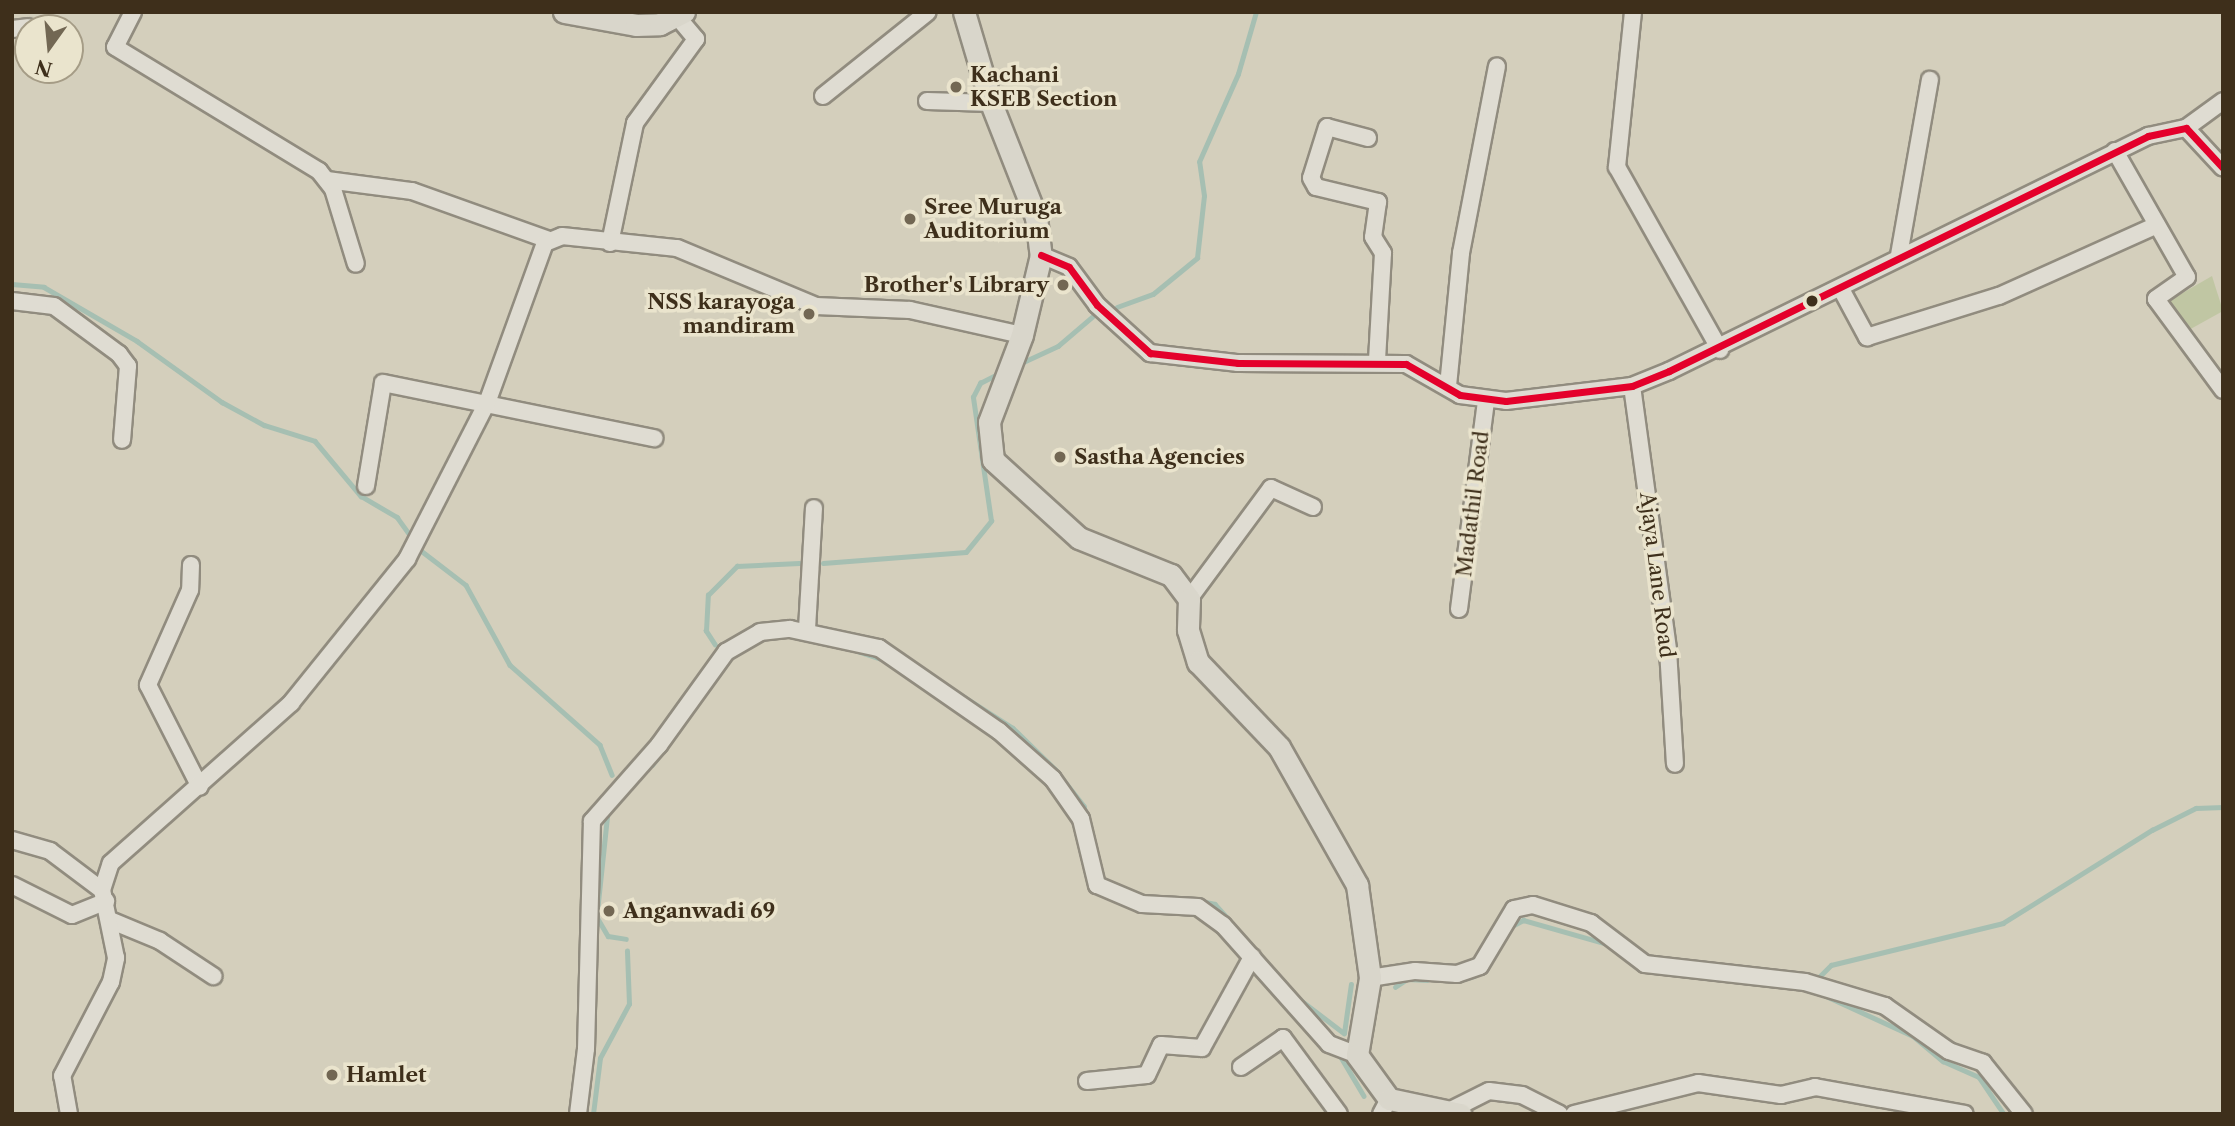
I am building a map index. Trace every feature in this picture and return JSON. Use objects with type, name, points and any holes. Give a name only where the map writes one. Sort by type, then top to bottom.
[{"type":"main road","points":[[564,12],[610,24],[682,16]]},
{"type":"main road","points":[[964,12],[990,103],[1036,217],[1041,255],[1022,335],[989,422],[993,460],[1079,538],[1171,575],[1189,599],[1188,629],[1202,669],[1279,747],[1357,885],[1370,978],[1357,1055],[1385,1106],[1455,1112]]},
{"type":"street","points":[[133,12],[115,39],[117,49],[327,180],[412,191],[549,240],[687,251],[816,306],[910,310],[1022,335]]},
{"type":"street","points":[[823,96],[928,12]]},
{"type":"street","points":[[1633,12],[1616,167],[1720,350]]},
{"type":"street","points":[[610,243],[635,123],[696,39],[682,16]]},
{"type":"street","points":[[1448,386],[1461,253],[1497,66]]},
{"type":"street","points":[[1899,255],[1930,80]]},
{"type":"street","points":[[927,101],[990,103]]},
{"type":"street","points":[[1041,255],[1069,267],[1097,305],[1150,353],[1238,363],[1377,362],[1422,369],[1448,386],[1486,400],[1632,386],[1720,350],[1841,289],[1899,255],[2115,151],[2186,128],[2223,102]]},
{"type":"street","points":[[1368,138],[1327,127],[1311,178],[1316,187],[1378,202],[1373,237],[1384,253],[1377,362]]},
{"type":"street","points":[[2186,128],[2223,168]]},
{"type":"street","points":[[2115,151],[2187,277],[2156,299],[2223,390]]},
{"type":"street","points":[[327,180],[356,264]]},
{"type":"street","points":[[1841,289],[1867,337],[1999,296],[2157,225]]},
{"type":"street","points":[[69,1114],[62,1076],[111,982],[112,921],[104,896],[111,863],[200,788],[291,703],[407,559],[485,408],[549,240]]},
{"type":"street","points":[[12,301],[54,306],[119,354],[128,366],[122,440]]},
{"type":"street","points":[[366,486],[383,383],[459,394],[485,408],[654,438]]},
{"type":"street","name":"Ajaya Lane Road","points":[[1632,386],[1668,650],[1675,764]]},
{"type":"street","name":"Madathil Road","points":[[1460,608],[1486,400]]},
{"type":"street","points":[[1189,599],[1271,488],[1313,507]]},
{"type":"street","points":[[807,629],[814,508]]},
{"type":"street","points":[[191,565],[183,608],[148,685],[200,788]]},
{"type":"street","points":[[578,1114],[587,1035],[592,821],[603,804],[659,745],[726,652],[760,632],[807,629],[879,648],[999,731],[1053,779],[1081,819],[1097,885],[1142,904],[1198,907],[1252,957],[1329,1044],[1357,1055]]},
{"type":"street","points":[[12,840],[50,851],[104,896]]},
{"type":"street","points":[[12,885],[72,915],[104,896]]},
{"type":"street","points":[[1370,978],[1415,971],[1457,974],[1480,966],[1514,909],[1533,905],[1591,923],[1645,964],[1805,982],[1885,1006],[1949,1051],[1983,1063],[2024,1114]]},
{"type":"street","points":[[112,921],[160,941],[213,976]]},
{"type":"street","points":[[1087,1080],[1147,1075],[1161,1045],[1202,1048],[1252,957]]},
{"type":"street","points":[[1241,1067],[1283,1038],[1339,1114]]},
{"type":"street","points":[[1574,1114],[1698,1083],[1781,1094],[1815,1087],[1965,1114]]},
{"type":"street","points":[[1455,1112],[1489,1091],[1522,1095],[1560,1114]]},
{"type":"green space","points":[[2212,276],[2223,311],[2187,331],[2167,302]]},
{"type":"waterway","points":[[1117,307],[1153,294],[1197,258],[1204,196],[1199,162],[1238,74],[1256,12]]},
{"type":"waterway","points":[[12,284],[44,287],[137,341],[222,402],[264,425],[315,441],[361,496],[397,517],[408,532]]},
{"type":"waterway","points":[[1019,364],[1058,346],[1092,317]]},
{"type":"waterway","points":[[823,563],[966,552],[991,521],[973,397],[980,383],[998,374]]},
{"type":"waterway","points":[[423,552],[466,585],[510,665],[600,745],[612,775]]},
{"type":"waterway","points":[[715,645],[706,631],[708,595],[737,566],[799,563]]},
{"type":"waterway","points":[[857,651],[885,660]]},
{"type":"waterway","points":[[947,686],[1013,728],[1055,769],[1084,806],[1096,853]]},
{"type":"waterway","points":[[652,765],[668,744]]},
{"type":"waterway","points":[[1816,980],[1831,965],[2003,923],[2152,830],[2196,808],[2223,807]]},
{"type":"waterway","points":[[608,812],[597,917],[608,936],[626,939]]},
{"type":"waterway","points":[[1201,901],[1215,904],[1232,923]]},
{"type":"waterway","points":[[1510,927],[1523,920],[1607,944]]},
{"type":"waterway","points":[[593,1114],[600,1058],[629,1004],[627,951]]},
{"type":"waterway","points":[[1457,981],[1474,976]]},
{"type":"waterway","points":[[1395,987],[1407,979],[1427,980]]},
{"type":"waterway","points":[[1298,998],[1344,1033],[1351,984]]},
{"type":"waterway","points":[[1826,996],[1913,1036],[1943,1061],[1979,1077],[2004,1114]]},
{"type":"waterway","points":[[1341,1057],[1364,1096]]},
{"type":"transit line","points":[[1041,255],[1069,267],[1097,305],[1150,353],[1238,363],[1406,364],[1460,395],[1506,401],[1632,386],[1669,371],[2148,136],[2186,128],[2223,168]]},
{"type":"place","name":"Kachani KSEB Section","points":[[956,87]]},
{"type":"place","name":"Sree Muruga Auditorium","points":[[910,219]]},
{"type":"place","name":"Brother's Library","points":[[1063,285]]},
{"type":"place","name":"NSS karayoga mandiram","points":[[809,314]]},
{"type":"place","name":"Sastha Agencies","points":[[1060,457]]},
{"type":"place","name":"Anganwadi 69","points":[[609,911]]},
{"type":"place","name":"Hamlet","points":[[332,1075]]}]
